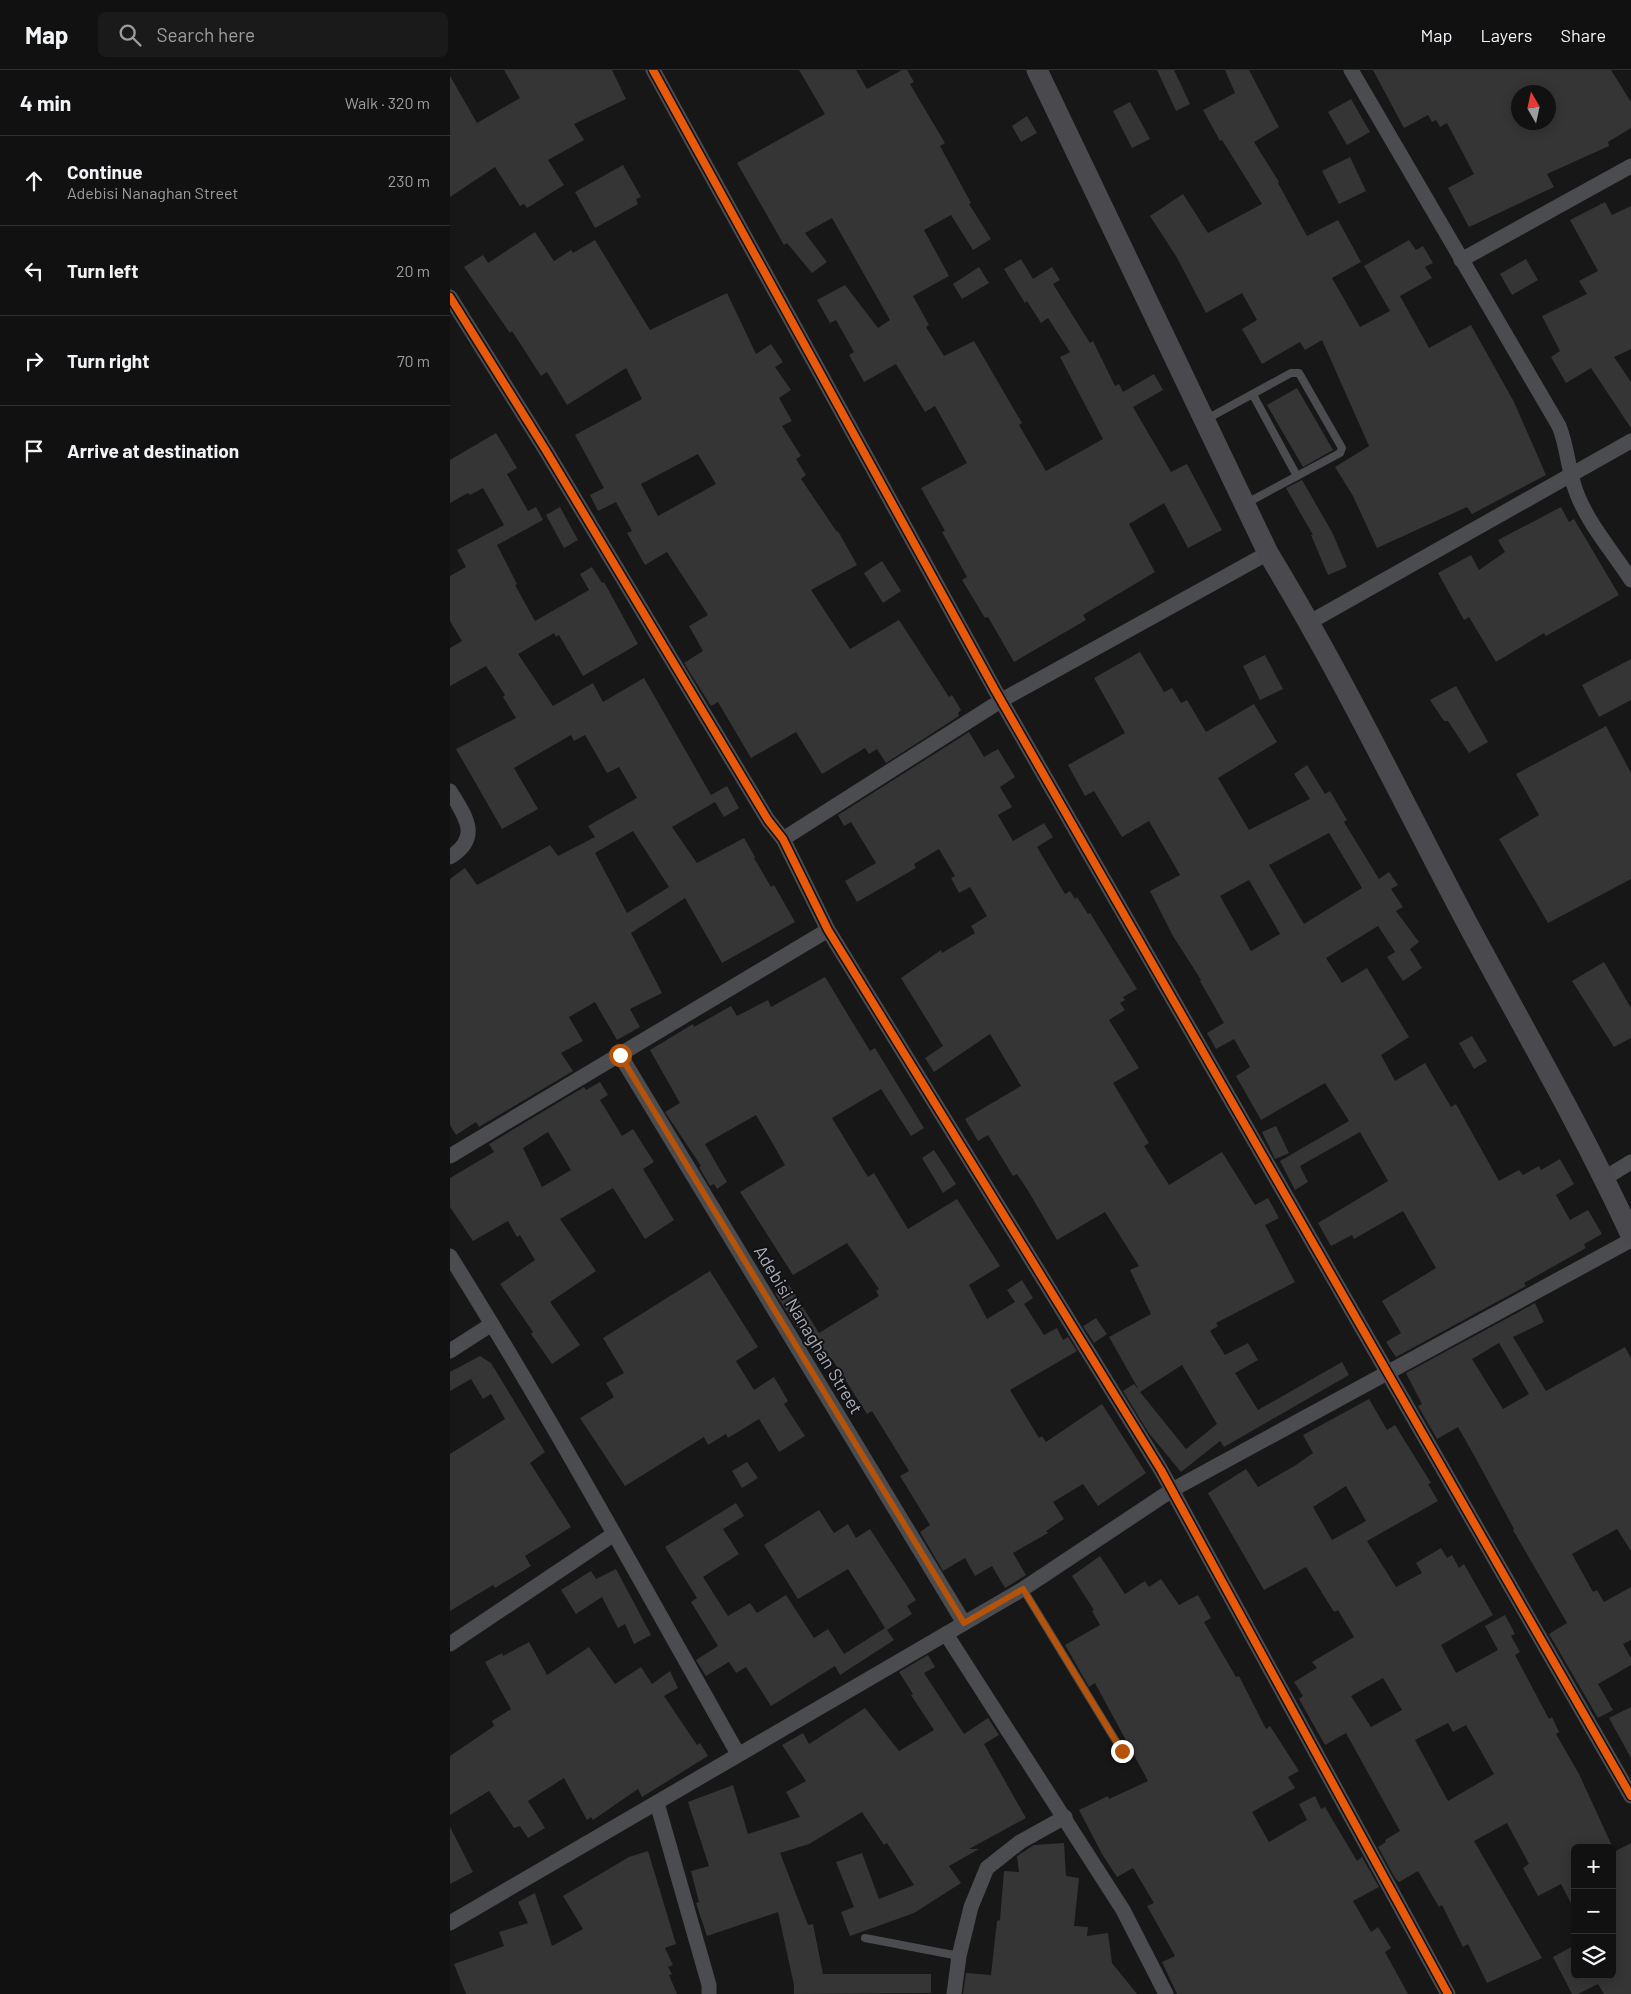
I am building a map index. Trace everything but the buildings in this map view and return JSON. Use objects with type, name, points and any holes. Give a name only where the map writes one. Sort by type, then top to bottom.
[{"type":"street","points":[[653,70],[1002,700],[1631,1796]]},
{"type":"street","points":[[1036,70],[1268,553],[1310,622],[1604,1178],[1631,1235]]},
{"type":"street","points":[[1351,70],[1559,426],[1566,444],[1582,506],[1631,580]]},
{"type":"street","points":[[1461,260],[1631,166]]},
{"type":"street","points":[[450,297],[550,458],[768,820],[783,839],[828,930],[1172,1490],[1448,1994]]},
{"type":"street","points":[[1310,622],[1631,441]]},
{"type":"street","points":[[783,839],[1002,700],[1268,553]]},
{"type":"street","points":[[450,791],[465,817],[469,836],[462,850],[450,857]]},
{"type":"street","points":[[450,1156],[828,930]]},
{"type":"street","name":"Adebisi Nanaghan Street","points":[[620,1055],[964,1623]]},
{"type":"street","points":[[1604,1178],[1631,1162]]},
{"type":"street","points":[[450,1922],[1023,1589],[1172,1490],[1631,1240]]},
{"type":"street","points":[[450,1256],[492,1324],[614,1534],[738,1754]]},
{"type":"street","points":[[450,1350],[492,1324]]},
{"type":"street","points":[[450,1644],[614,1534]]},
{"type":"street","points":[[946,1634],[1123,1910],[1166,1994]]},
{"type":"street","points":[[657,1803],[709,1994]]},
{"type":"street","points":[[954,1994],[959,1956],[971,1907],[987,1868],[1020,1842],[1065,1817]]},
{"type":"lane","points":[[1203,421],[1291,373],[1299,372],[1342,448],[1340,453],[1246,504]]},
{"type":"lane","points":[[1253,395],[1297,476]]},
{"type":"lane","points":[[1023,1589],[1122,1751]]},
{"type":"lane","points":[[865,1938],[959,1956]]},
{"type":"cycle path","points":[[653,70],[995,690],[1631,1796]]},
{"type":"cycle path","points":[[450,297],[545,449],[768,820],[783,839],[828,930],[1161,1470],[1448,1994]]},
{"type":"route","points":[[620,1055],[964,1623],[1023,1589],[1122,1751]]}]
